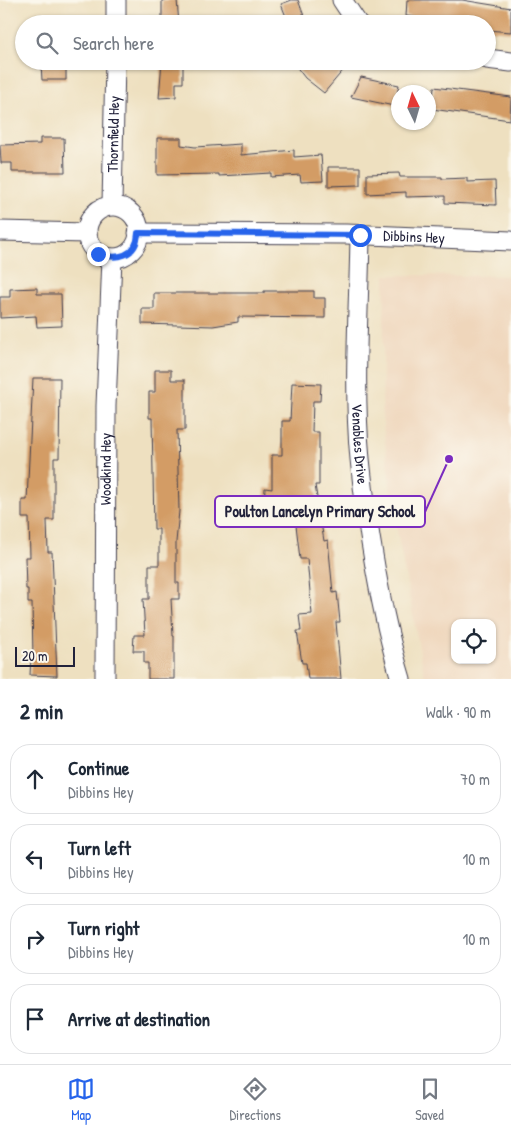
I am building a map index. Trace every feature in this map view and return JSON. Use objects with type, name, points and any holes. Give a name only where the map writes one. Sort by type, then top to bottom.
[{"type":"street","points":[[116,0],[116,15]]},
{"type":"street","points":[[342,0],[352,15]]},
{"type":"street","points":[[496,60],[511,62]]},
{"type":"street","name":"Thornfield Hey","points":[[112,205],[115,70]]},
{"type":"street","points":[[112,205],[132,214],[138,227],[133,248],[126,255],[112,258],[98,254],[90,246],[87,232],[88,223],[93,214],[102,208],[112,205]]},
{"type":"street","points":[[0,231],[87,232]]},
{"type":"street","name":"Dibbins Hey","points":[[138,233],[360,235],[511,241]]},
{"type":"street","name":"Venables Drive","points":[[360,235],[358,396],[360,458],[378,578],[401,679]]},
{"type":"street","name":"Woodkind Hey","points":[[105,679],[106,406],[112,258]]},
{"type":"shaded area","points":[[385,275],[511,276],[511,679],[425,679],[392,504],[382,414]]},
{"type":"building","points":[[162,0],[177,0],[178,15],[162,15]]},
{"type":"building","points":[[298,0],[304,15],[285,15],[281,4]]},
{"type":"building","points":[[407,0],[462,0],[511,8],[511,32],[496,31],[496,15],[406,15]]},
{"type":"building","points":[[41,70],[66,70],[66,80],[42,80]]},
{"type":"building","points":[[161,70],[183,70],[183,83],[176,83],[176,97],[159,98]]},
{"type":"building","points":[[299,70],[343,70],[324,93],[305,78]]},
{"type":"building","points":[[361,77],[399,85],[391,85],[391,105],[351,97]]},
{"type":"building","points":[[436,87],[511,97],[510,120],[436,110]]},
{"type":"building","points":[[40,138],[64,138],[65,172],[12,172],[12,163],[1,163],[0,145],[40,144]]},
{"type":"building","points":[[157,138],[181,138],[181,145],[195,147],[241,144],[241,155],[294,150],[294,157],[321,155],[323,181],[301,182],[300,175],[271,177],[271,173],[219,176],[219,174],[157,175]]},
{"type":"building","points":[[328,167],[360,167],[360,185],[328,186]]},
{"type":"building","points":[[399,173],[400,177],[467,178],[467,182],[495,181],[496,205],[445,203],[445,196],[406,197],[406,192],[367,194],[367,174]]},
{"type":"building","points":[[37,288],[37,294],[61,294],[62,326],[37,327],[36,316],[0,318],[0,297],[10,297],[10,289]]},
{"type":"building","points":[[264,291],[314,291],[314,298],[325,298],[325,318],[238,317],[238,322],[213,326],[142,324],[142,309],[154,309],[154,293],[264,293]]},
{"type":"building","points":[[155,370],[171,370],[171,380],[185,380],[185,430],[177,430],[179,511],[176,542],[176,583],[179,583],[179,599],[171,599],[174,636],[174,679],[148,679],[148,663],[144,663],[144,651],[133,651],[134,635],[145,635],[143,599],[149,599],[149,565],[159,565],[159,529],[154,529],[152,418],[149,418],[149,392],[155,392]]},
{"type":"building","points":[[33,378],[60,378],[59,458],[54,458],[54,520],[47,520],[48,552],[52,552],[57,676],[30,675],[31,657],[33,657],[32,603],[28,603],[25,557],[30,557],[29,518],[22,518],[22,500],[27,500]]},
{"type":"building","points":[[292,383],[321,384],[320,401],[313,401],[312,432],[319,432],[319,485],[315,485],[324,541],[328,540],[333,593],[337,592],[340,622],[336,622],[341,679],[308,679],[306,663],[302,663],[297,631],[301,631],[299,615],[312,614],[307,559],[300,559],[294,508],[264,506],[265,488],[272,489],[272,455],[282,455],[282,421],[290,421]]},
{"type":"place","name":"Poulton Lancelyn Primary School","points":[[449,459]]},
{"type":"route","points":[[98,254],[112,258],[126,255],[138,239],[138,233],[360,235]]}]
